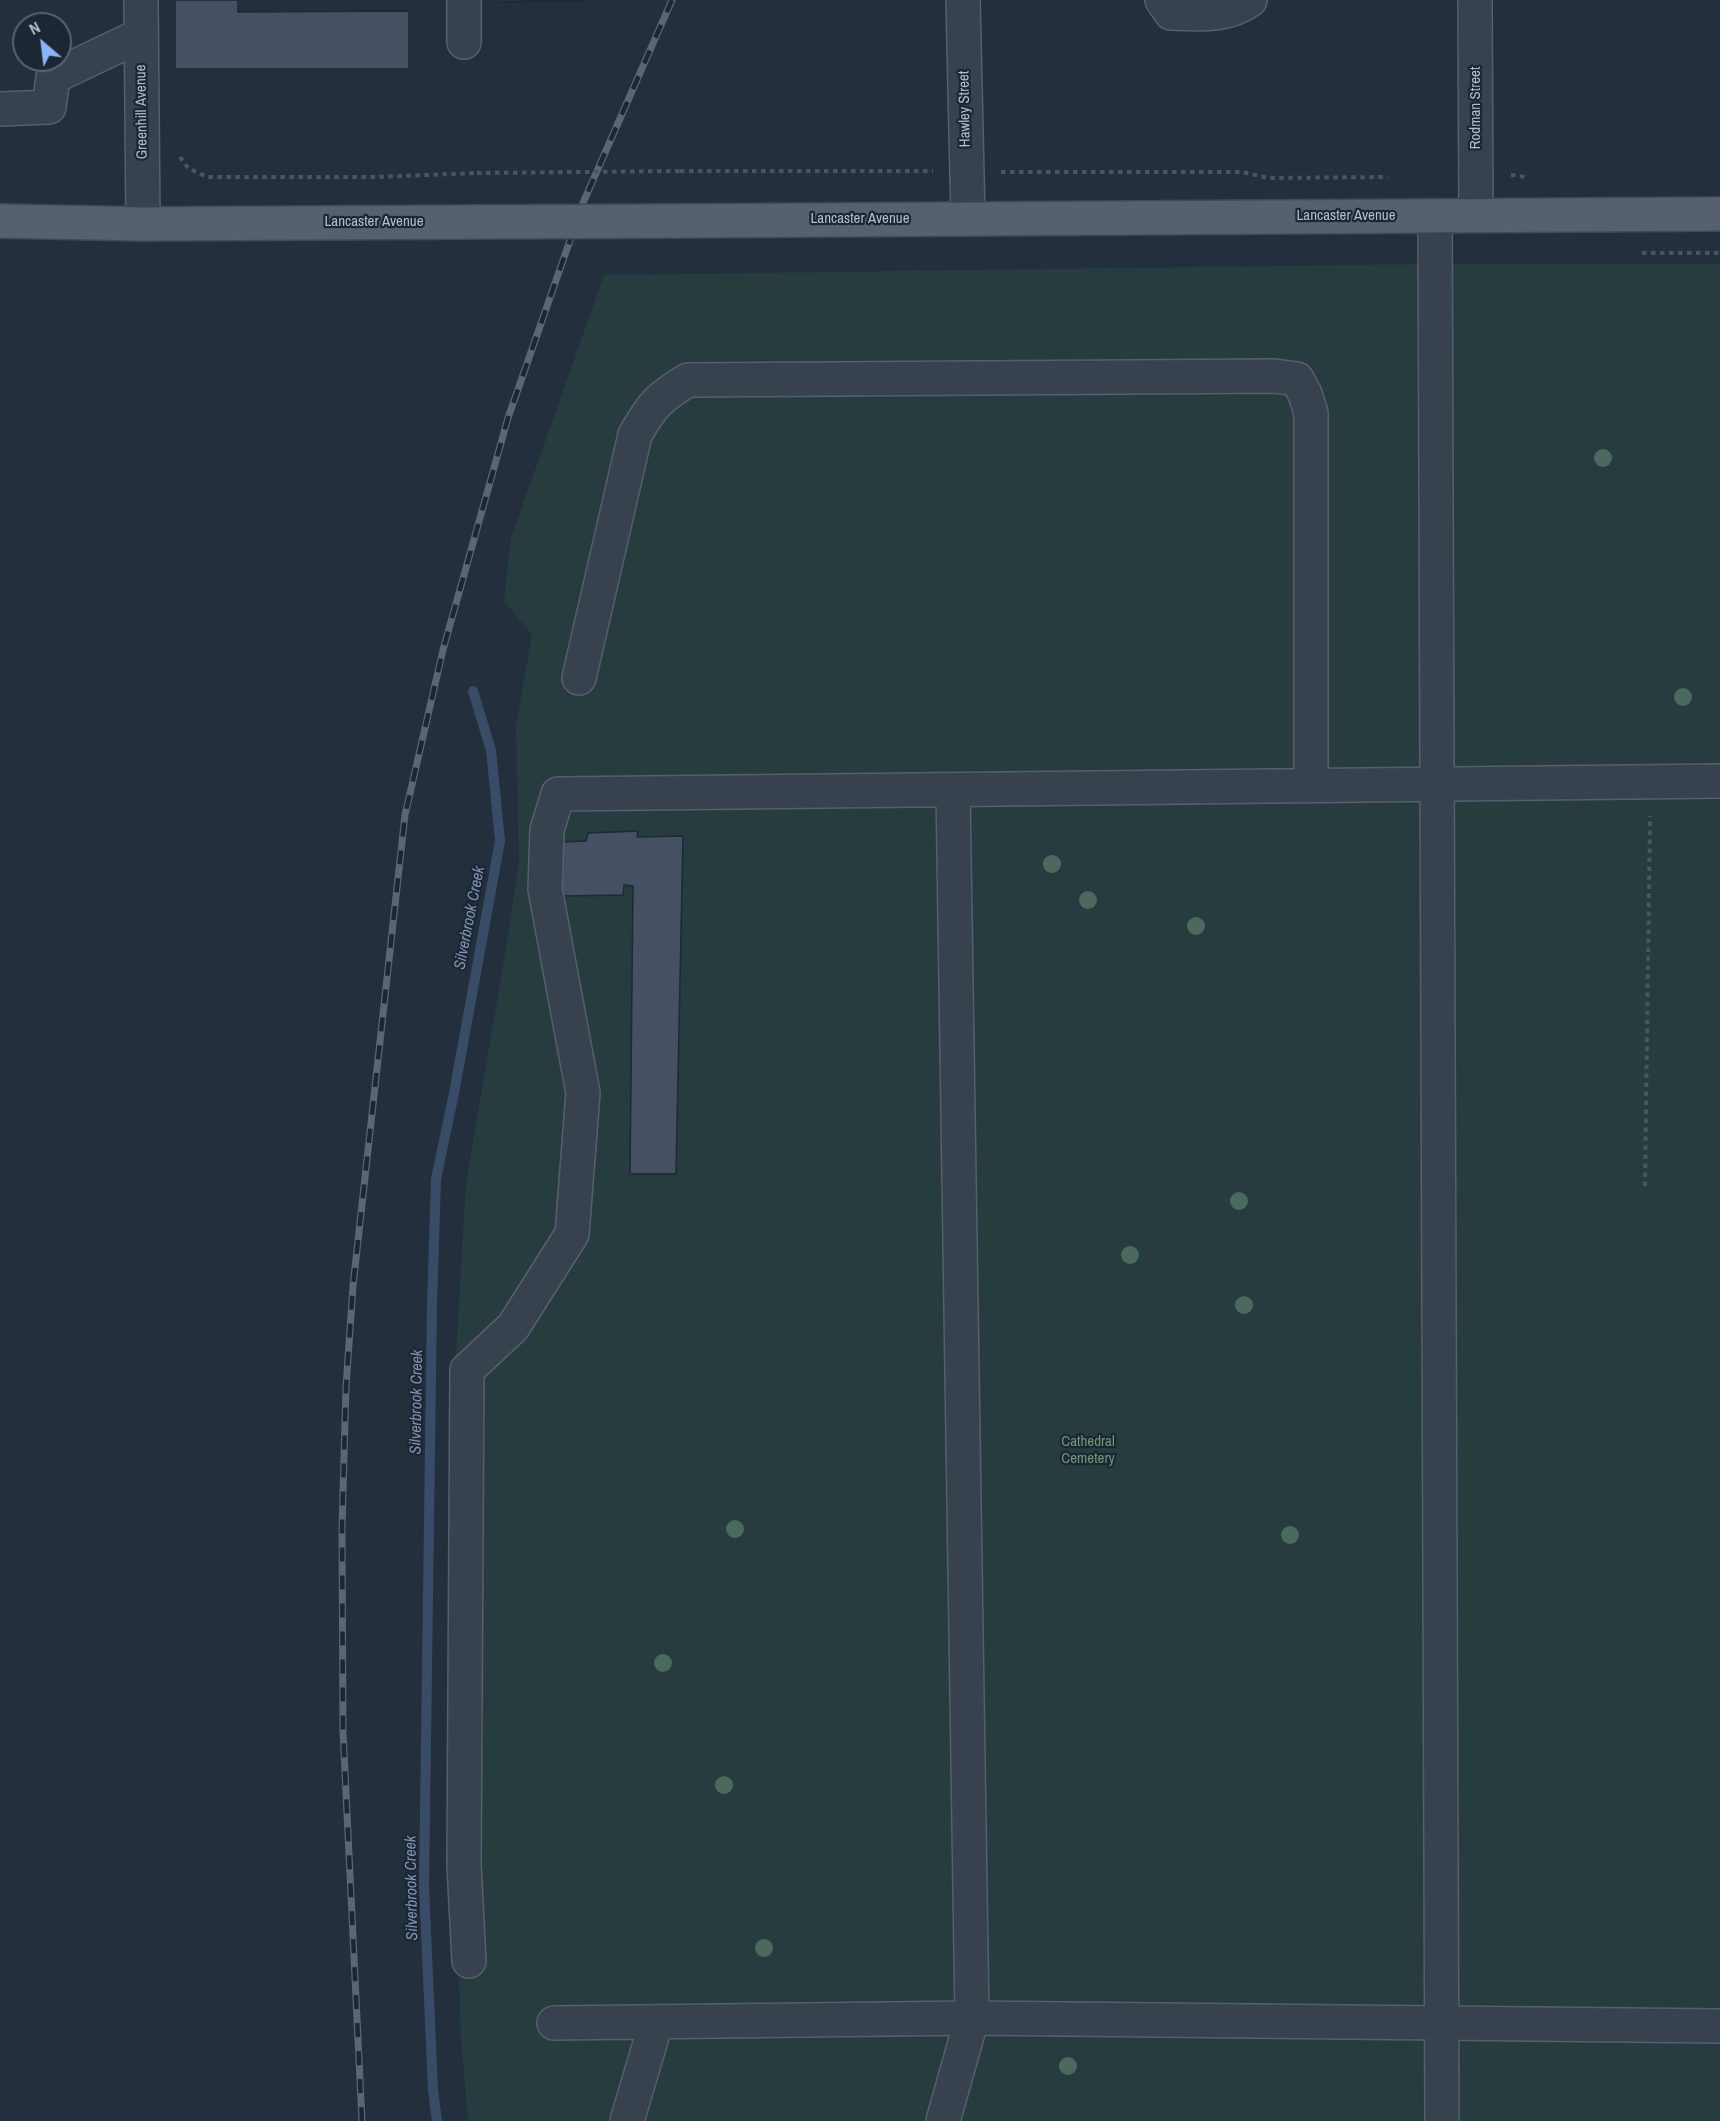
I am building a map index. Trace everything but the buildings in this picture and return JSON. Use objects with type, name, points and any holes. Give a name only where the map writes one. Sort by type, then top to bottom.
[{"type":"main road","name":"Lancaster Avenue","points":[[0,221],[143,224],[1720,214]]},
{"type":"street","name":"Greenhill Avenue","points":[[141,0],[143,224]]},
{"type":"street","points":[[464,0],[464,42]]},
{"type":"street","name":"Hawley Street","points":[[963,0],[968,219]]},
{"type":"street","points":[[1162,0],[1171,13],[1205,14],[1240,7],[1250,0]]},
{"type":"street","name":"Rodman Street","points":[[1475,0],[1476,215]]},
{"type":"street","points":[[0,109],[49,107],[52,77],[141,35]]},
{"type":"street","points":[[1435,216],[1437,265],[1442,2121]]},
{"type":"street","points":[[579,678],[635,435],[650,409],[666,393],[688,380],[1286,377],[1297,379],[1311,413],[1311,786]]},
{"type":"street","points":[[469,1961],[464,1864],[467,1370],[513,1327],[572,1234],[583,1094],[545,889],[547,830],[558,794],[1720,781]]},
{"type":"street","points":[[943,2121],[972,2018],[953,790]]},
{"type":"street","points":[[554,2023],[972,2018],[1720,2026]]},
{"type":"street","points":[[627,2121],[656,2023]]},
{"type":"path","points":[[175,152],[188,168],[207,177],[376,177],[477,173],[680,171],[934,171]]},
{"type":"path","points":[[992,172],[1243,172],[1268,178],[1398,178]]},
{"type":"path","points":[[1646,1186],[1650,782]]},
{"type":"green space","name":"Cathedral Cemetery","points":[[1418,264],[1720,264],[1720,2121],[468,2121],[461,2039],[456,1890],[455,1373],[466,1183],[519,861],[516,726],[532,635],[504,601],[511,538],[604,275]]},
{"type":"waterway","name":"Silverbrook Creek","points":[[437,2121],[433,2090],[424,1886],[432,1304],[436,1179],[500,841],[491,750],[473,691]]},
{"type":"railway","points":[[362,2121],[343,1731],[342,1528],[346,1387],[353,1286],[405,815],[443,650],[508,418],[583,203],[672,0]]}]
